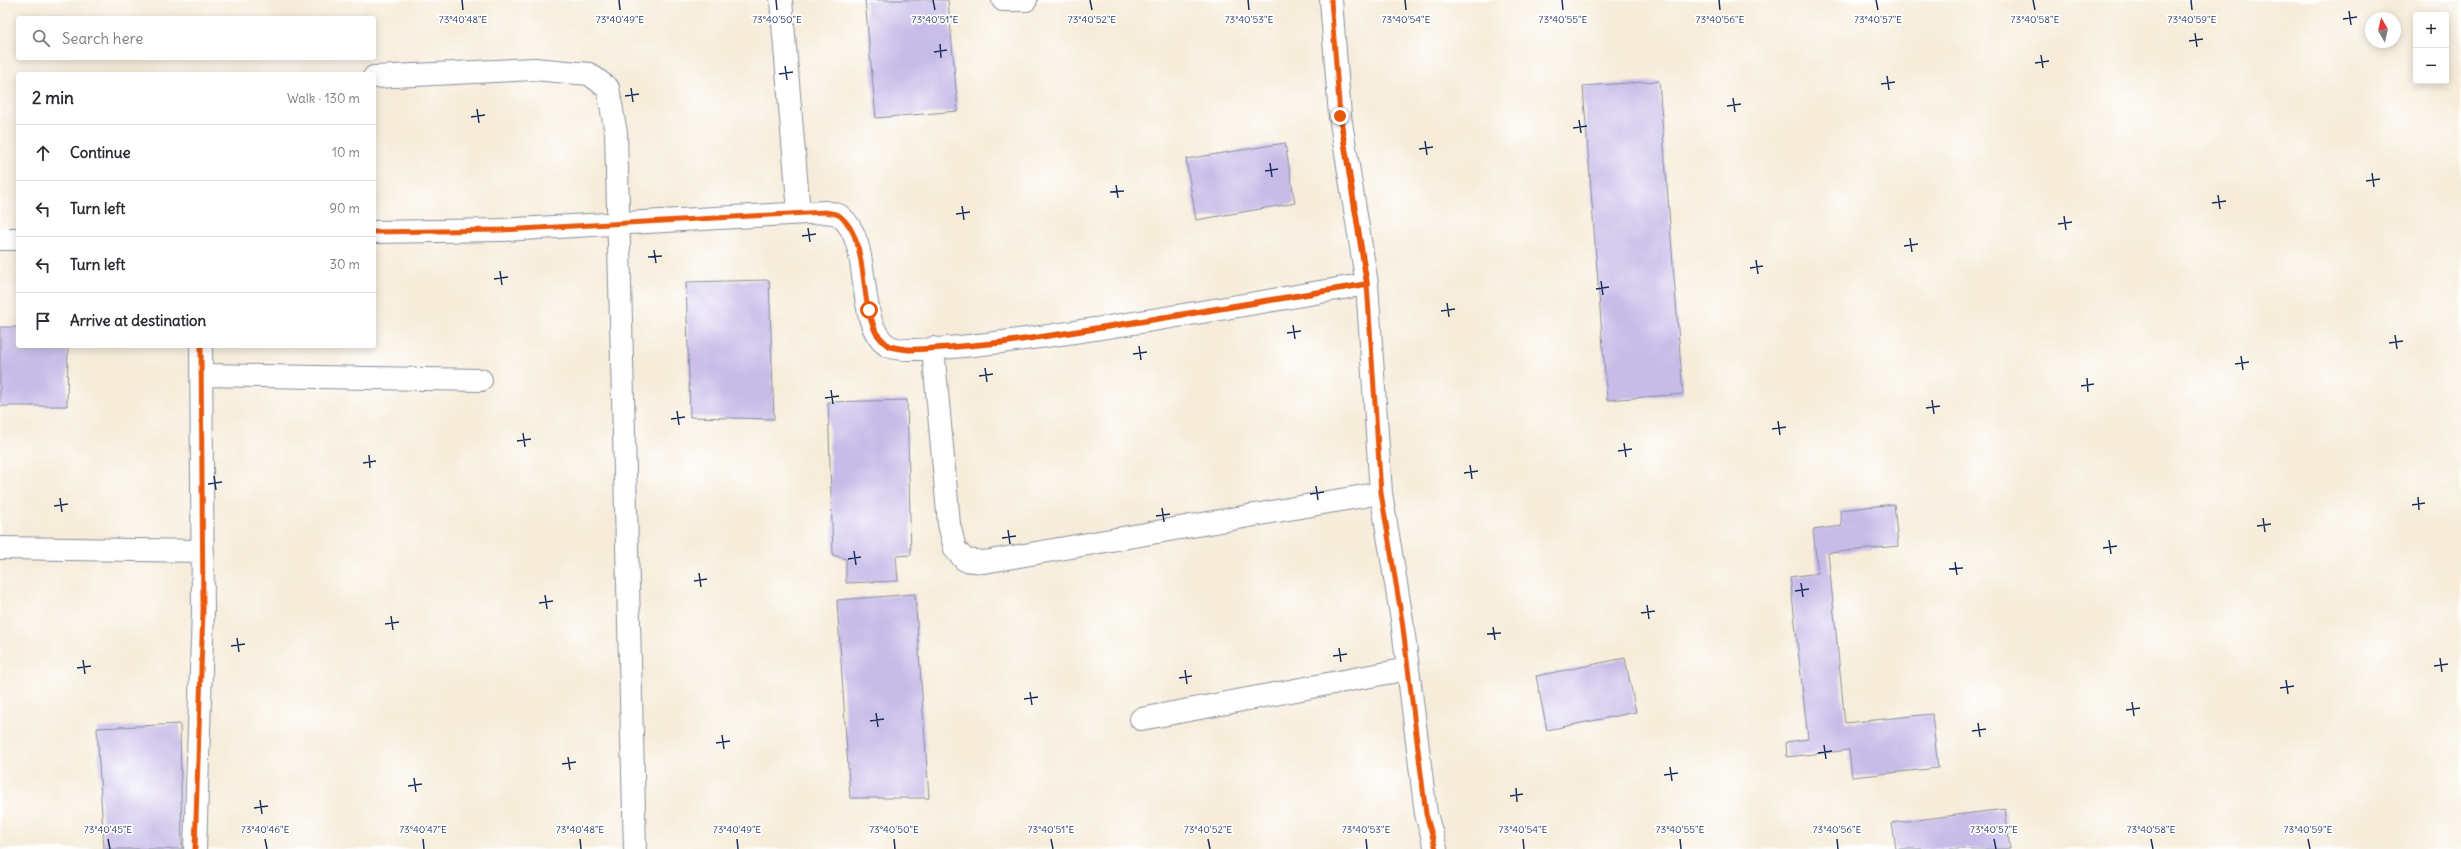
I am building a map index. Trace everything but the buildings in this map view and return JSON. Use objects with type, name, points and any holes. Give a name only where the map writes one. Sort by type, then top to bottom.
[{"type":"street","points":[[781,0],[799,213]]},
{"type":"street","points":[[1003,0],[1026,0]]},
{"type":"street","points":[[1331,0],[1340,116],[1367,284],[1381,493],[1408,669],[1426,814],[1436,849]]},
{"type":"street","points":[[376,77],[534,69],[589,74],[608,88],[616,133],[634,849]]},
{"type":"street","points":[[376,232],[501,230],[825,212],[839,215],[850,228],[859,251],[869,310],[876,333],[889,346],[909,350],[1003,343],[1367,284]]},
{"type":"street","points":[[0,239],[16,239]]},
{"type":"street","points":[[195,849],[203,551],[201,348]]},
{"type":"street","points":[[933,348],[949,524],[955,549],[965,560],[984,562],[1381,493]]},
{"type":"street","points":[[201,375],[481,380]]},
{"type":"street","points":[[0,548],[203,551]]},
{"type":"street","points":[[1141,719],[1408,669]]},
{"type":"cycle path","points":[[1331,0],[1340,116],[1367,284],[1381,493],[1402,620],[1426,814],[1436,849]]},
{"type":"cycle path","points":[[376,232],[501,230],[825,212],[835,214],[840,216],[851,228],[857,244],[867,302],[871,320],[877,335],[888,346],[915,349],[967,346],[1116,326],[1367,284]]},
{"type":"cycle path","points":[[195,849],[203,610],[201,348]]},
{"type":"route","points":[[869,310],[876,333],[889,346],[909,350],[1003,343],[1367,284],[1340,116]]}]
